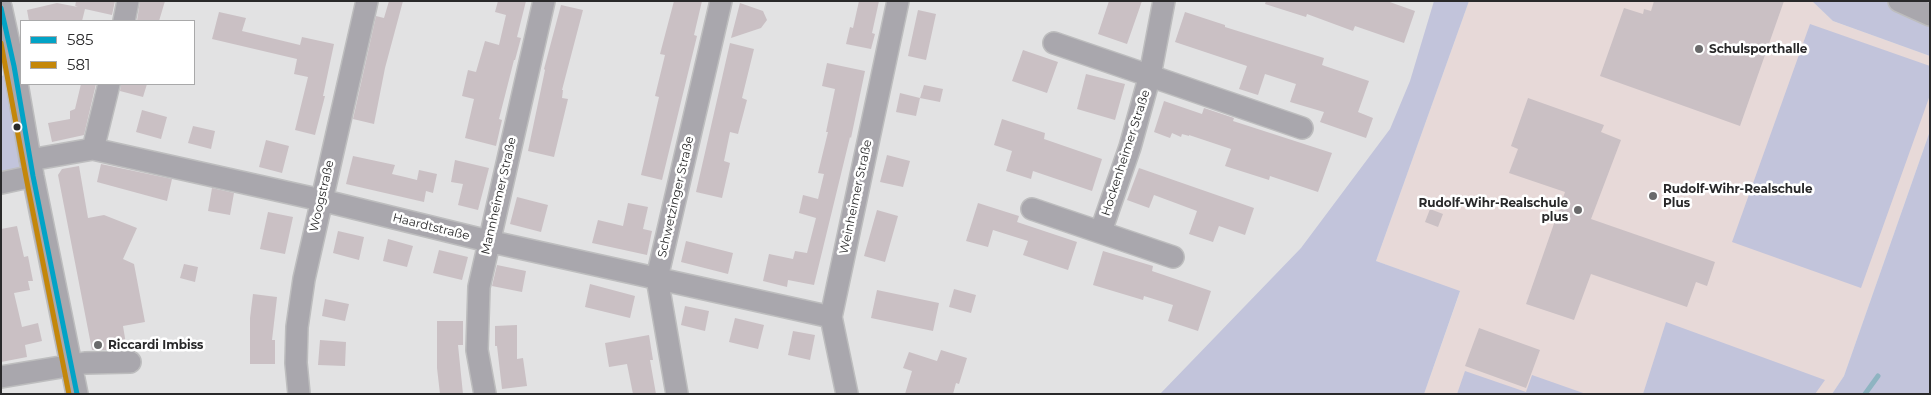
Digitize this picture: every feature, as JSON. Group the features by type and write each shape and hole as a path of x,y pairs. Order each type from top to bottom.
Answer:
{"street":[{"path":"124,20 128,1"},
{"name":"Woogstraße","path":"300,394 296,364 297,327 304,279 367,1"},
{"name":"Mannheimer Straße","path":"485,394 477,350 479,287 544,1"},
{"name":"Schwetzinger Straße","path":"678,394 657,278 721,1"},
{"name":"Weinheimer Straße","path":"846,394 831,317 898,1"},
{"name":"Hockenheimer Straße","path":"1101,231 1130,147 1150,75 1164,1"},
{"path":"1899,1 1930,15"},
{"path":"1,6 8,67 32,168 30,207 73,365 78,394"},
{"name":"Hockenheimer Straße","path":"1054,42 1302,128"},
{"path":"93,149 108,85"},
{"name":"Haardtstraße","path":"1,183 32,168 93,149 321,200 488,241 831,317"},
{"name":"Hockenheimer Straße","path":"1032,209 1173,257"},
{"path":"1,377 85,363 130,362"}],"shaded area":[{"path":"1434,1 1469,1 1376,261 1460,291 1424,394 1160,394 1301,248 1390,129 1410,81"},
{"name":"Rudolf-Wihr-Realschule Plus","path":"1469,1 1812,1 1833,21 1930,56 1930,131 1844,376 1832,394 1424,394 1460,292 1376,261"},
{"path":"1812,1 1930,1 1930,56 1833,21"},
{"path":"1810,24 1930,66 1930,95 1861,288 1732,242"},
{"path":"5,75 21,169 1,173 1,76"},
{"path":"1930,131 1930,394 1832,394 1844,376"},
{"path":"1666,322 1825,380 1815,394 1643,394"},
{"path":"1465,371 1526,392 1532,375 1586,394 1457,394"}],"building":[{"path":"76,1 115,1 112,15 85,9 82,20 29,20 27,10 57,3 75,6"},
{"path":"140,1 165,1 159,20 137,20"},
{"path":"389,1 403,1 385,68 374,124 353,119 376,16 384,18"},
{"path":"498,1 526,1 517,37 521,38 499,119 502,120 496,146 465,138 474,99 462,96 468,70 476,72 485,41 499,45 506,15 495,12"},
{"path":"674,1 702,1 694,35 697,36 662,180 641,175 659,97 655,96 665,55 660,54"},
{"path":"859,1 879,1 872,33 875,34 871,49 846,44 850,27 853,28"},
{"path":"1109,1 1142,1 1127,44 1098,34"},
{"path":"1266,1 1387,1 1415,11 1404,43 1355,26 1353,31 1307,14 1306,17 1265,4"},
{"name":"Schulsporthalle","path":"1654,1 1784,1 1740,126 1600,76 1624,8 1643,14 1644,9 1651,11"},
{"path":"740,3 763,11 767,20 761,28 731,38"},
{"path":"561,5 583,10 562,90 562,98 568,99 554,157 528,151 544,69"},
{"path":"918,10 936,14 926,60 908,56"},
{"path":"219,12 246,18 242,31 300,45 302,37 334,44 323,96 325,96 315,135 295,130 308,77 294,74 297,59 212,39"},
{"path":"1185,12 1225,25 1225,27 1324,58 1322,65 1369,81 1358,112 1373,118 1366,138 1320,122 1324,112 1290,102 1296,84 1265,74 1258,95 1239,89 1247,66 1175,42"},
{"path":"730,43 754,49 742,98 747,100 738,134 730,132 724,161 730,163 722,198 696,192"},
{"path":"1023,50 1058,62 1047,93 1012,81"},
{"path":"827,63 865,71 851,138 814,285 788,280 787,287 763,281 769,254 793,259 795,251 807,253 816,218 799,213 803,195 818,199 824,174 818,173 828,132 826,132 835,89 822,86"},
{"path":"1086,74 1125,84 1115,120 1077,109"},
{"path":"81,85 96,85 84,135 52,142 48,123 70,119 70,111 75,109"},
{"path":"121,85 147,85 143,97 120,91"},
{"path":"924,85 943,89 940,102 920,98"},
{"path":"900,93 920,98 916,116 896,112"},
{"name":"Rudolf-Wihr-Realschule plus","path":"1528,98 1604,125 1601,132 1621,140 1591,219 1715,262 1707,286 1696,282 1687,307 1591,274 1574,320 1526,304 1565,192 1509,173 1518,149 1511,146"},
{"path":"1164,101 1202,114 1204,108 1234,118 1233,121 1332,153 1318,192 1270,176 1269,180 1225,166 1231,149 1189,135 1182,134 1181,137 1172,133 1170,138 1154,132"},
{"path":"142,110 167,117 161,139 136,132"},
{"path":"1002,119 1045,133 1044,139 1102,159 1092,191 1033,171 1031,179 1006,171 1012,151 994,145"},
{"path":"193,126 215,131 211,149 188,143"},
{"path":"266,140 289,146 282,173 259,167"},
{"path":"887,155 910,161 903,187 880,182"},
{"path":"353,156 395,165 392,174 417,180 419,170 437,174 433,193 426,191 424,202 346,184"},
{"path":"455,160 489,168 478,210 458,205 463,184 451,182"},
{"path":"101,164 172,179 167,201 97,182"},
{"path":"79,166 88,218 104,215 137,228 123,259 134,264 145,322 123,326 127,350 92,350 58,175 62,169"},
{"path":"1139,168 1254,208 1245,235 1219,226 1213,242 1189,234 1197,211 1154,195 1149,208 1127,200"},
{"path":"212,188 234,193 230,215 208,211"},
{"path":"517,197 548,205 541,232 510,224"},
{"path":"628,203 648,207 643,229 652,231 647,255 592,243 598,220 623,226"},
{"path":"978,203 1019,216 1017,222 1077,242 1068,270 1023,255 1028,241 993,230 988,247 966,241"},
{"path":"1430,209 1443,214 1438,227 1425,222"},
{"path":"877,210 898,216 885,262 864,256"},
{"path":"268,212 293,217 285,254 260,249"},
{"path":"17,226 24,257 28,256 33,281 28,281 30,290 14,293 22,327 38,323 42,341 25,345 27,357 1,362 1,229"},
{"path":"338,231 364,237 359,260 333,253"},
{"path":"388,239 413,246 407,267 383,261"},
{"path":"686,241 733,253 728,274 681,262"},
{"path":"439,250 468,257 462,280 433,273"},
{"path":"1103,251 1153,266 1152,271 1211,291 1198,331 1168,321 1173,305 1144,296 1143,300 1093,285"},
{"path":"184,264 198,267 195,282 180,278"},
{"path":"497,265 526,271 522,292 492,286"},
{"path":"590,284 635,296 630,318 585,307"},
{"path":"954,289 976,295 971,313 949,307"},
{"path":"877,290 939,303 933,331 871,318"},
{"path":"253,294 277,297 272,340 275,340 275,364 250,364 250,318"},
{"path":"325,299 349,304 345,321 322,316"},
{"path":"685,306 709,311 705,331 681,325"},
{"path":"735,318 764,325 758,349 729,342"},
{"path":"437,321 463,321 463,345 458,345 463,394 440,394 437,368"},
{"path":"517,325 517,359 523,358 527,386 502,389 497,346 495,346 495,326"},
{"path":"1479,328 1540,350 1526,388 1465,366"},
{"path":"793,331 815,335 810,360 788,355"},
{"path":"649,335 653,360 650,360 656,394 633,394 627,364 609,367 605,343"},
{"path":"320,340 346,342 345,366 318,365"},
{"path":"941,350 967,358 959,384 956,383 953,394 905,394 912,371 903,368 909,352 937,361"}],"waterway":[{"path":"1865,394 1878,376"}],"transit line":[{"name":"585","path":"1,8 14,66 33,176 77,394"},
{"name":"581","path":"1,43 69,394"}],"place":[{"name":"Schulsporthalle","path":"1699,49"},
{"name":"Rudolf-Wihr-Realschule Plus","path":"1653,196"},
{"name":"Rudolf-Wihr-Realschule plus","path":"1578,210"},
{"name":"Riccardi Imbiss","path":"98,345"}]}
